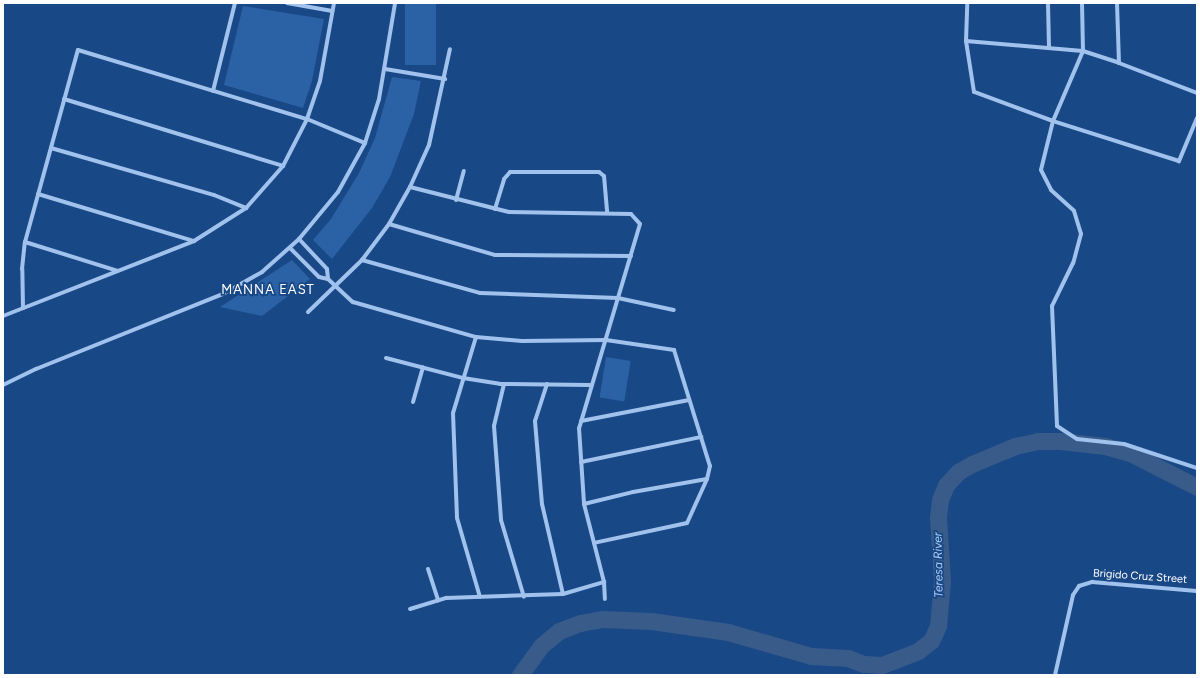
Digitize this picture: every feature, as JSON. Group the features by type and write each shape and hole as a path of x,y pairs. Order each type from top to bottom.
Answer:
{"street":[{"path":"213,91 235,3"},
{"path":"287,3 332,11"},
{"path":"3,316 194,241 246,208 283,166 307,119 320,81 334,3"},
{"path":"3,385 36,369 223,294 262,272 290,248 338,192 365,143 378,105 395,3"},
{"path":"967,3 966,41 974,92 1054,121 1179,161 1197,118"},
{"path":"1048,3 1049,48"},
{"path":"1082,3 1083,51 1054,121 1041,170 1051,190 1074,211 1081,234 1073,263 1052,306 1057,426 1077,439 1124,444 1197,468"},
{"path":"1117,3 1119,64"},
{"path":"966,41 1083,51 1197,93"},
{"path":"308,312 336,288 362,260 389,224 410,187 429,145 445,79 450,49"},
{"path":"24,308 22,269 25,242 78,50 307,119 365,143"},
{"path":"385,69 445,79"},
{"path":"64,99 283,166"},
{"path":"51,148 214,195 246,208"},
{"path":"456,200 464,171"},
{"path":"496,210 504,179 510,172 598,172 604,176 607,213"},
{"path":"410,187 496,210 509,212 632,214 640,224 606,340 590,385 581,421 581,462 584,504 604,582 605,599"},
{"path":"38,194 194,241"},
{"path":"389,224 495,255 631,256"},
{"path":"299,239 327,269 328,279 336,288 353,302 476,337 522,341 606,340 674,350 710,466 707,479 687,523 594,543"},
{"path":"25,242 118,271"},
{"path":"290,248 318,277 328,279"},
{"path":"362,260 480,293 618,298 674,310"},
{"path":"476,337 453,413 456,518 480,597"},
{"path":"386,358 463,378 504,384 590,385"},
{"path":"413,402 423,367"},
{"path":"504,384 494,426 501,520 524,597"},
{"path":"547,384 536,421 536,429 542,504 563,594"},
{"path":"581,421 690,400"},
{"path":"581,462 701,437"},
{"path":"584,504 633,492 707,479"},
{"path":"428,569 438,600"},
{"path":"410,609 438,600 563,594 604,582"},
{"name":"Brigido Cruz Street","path":"1055,675 1073,595 1079,586 1092,582 1197,590"}],"shaded area":[{"path":"405,3 436,3 436,65 405,65"},
{"path":"243,6 324,19 312,81 303,108 224,85"},
{"path":"392,77 421,81 414,114 390,177 372,208 332,259 313,240 331,219 359,173 375,138"},
{"path":"292,260 310,279 262,316 220,307"},
{"path":"606,357 631,361 624,401 600,397"}],"waterway":[{"name":"Teresa River","path":"520,675 541,646 559,631 580,623 602,619 651,621 728,632 811,656 848,658 864,664 882,665 918,651 931,641 938,626 942,581 938,517 940,500 946,485 958,472 972,464 1015,446 1038,441 1060,441 1105,446 1130,453 1197,487"}],"district":[{"name":"MANNA EAST","path":"268,290"}]}
